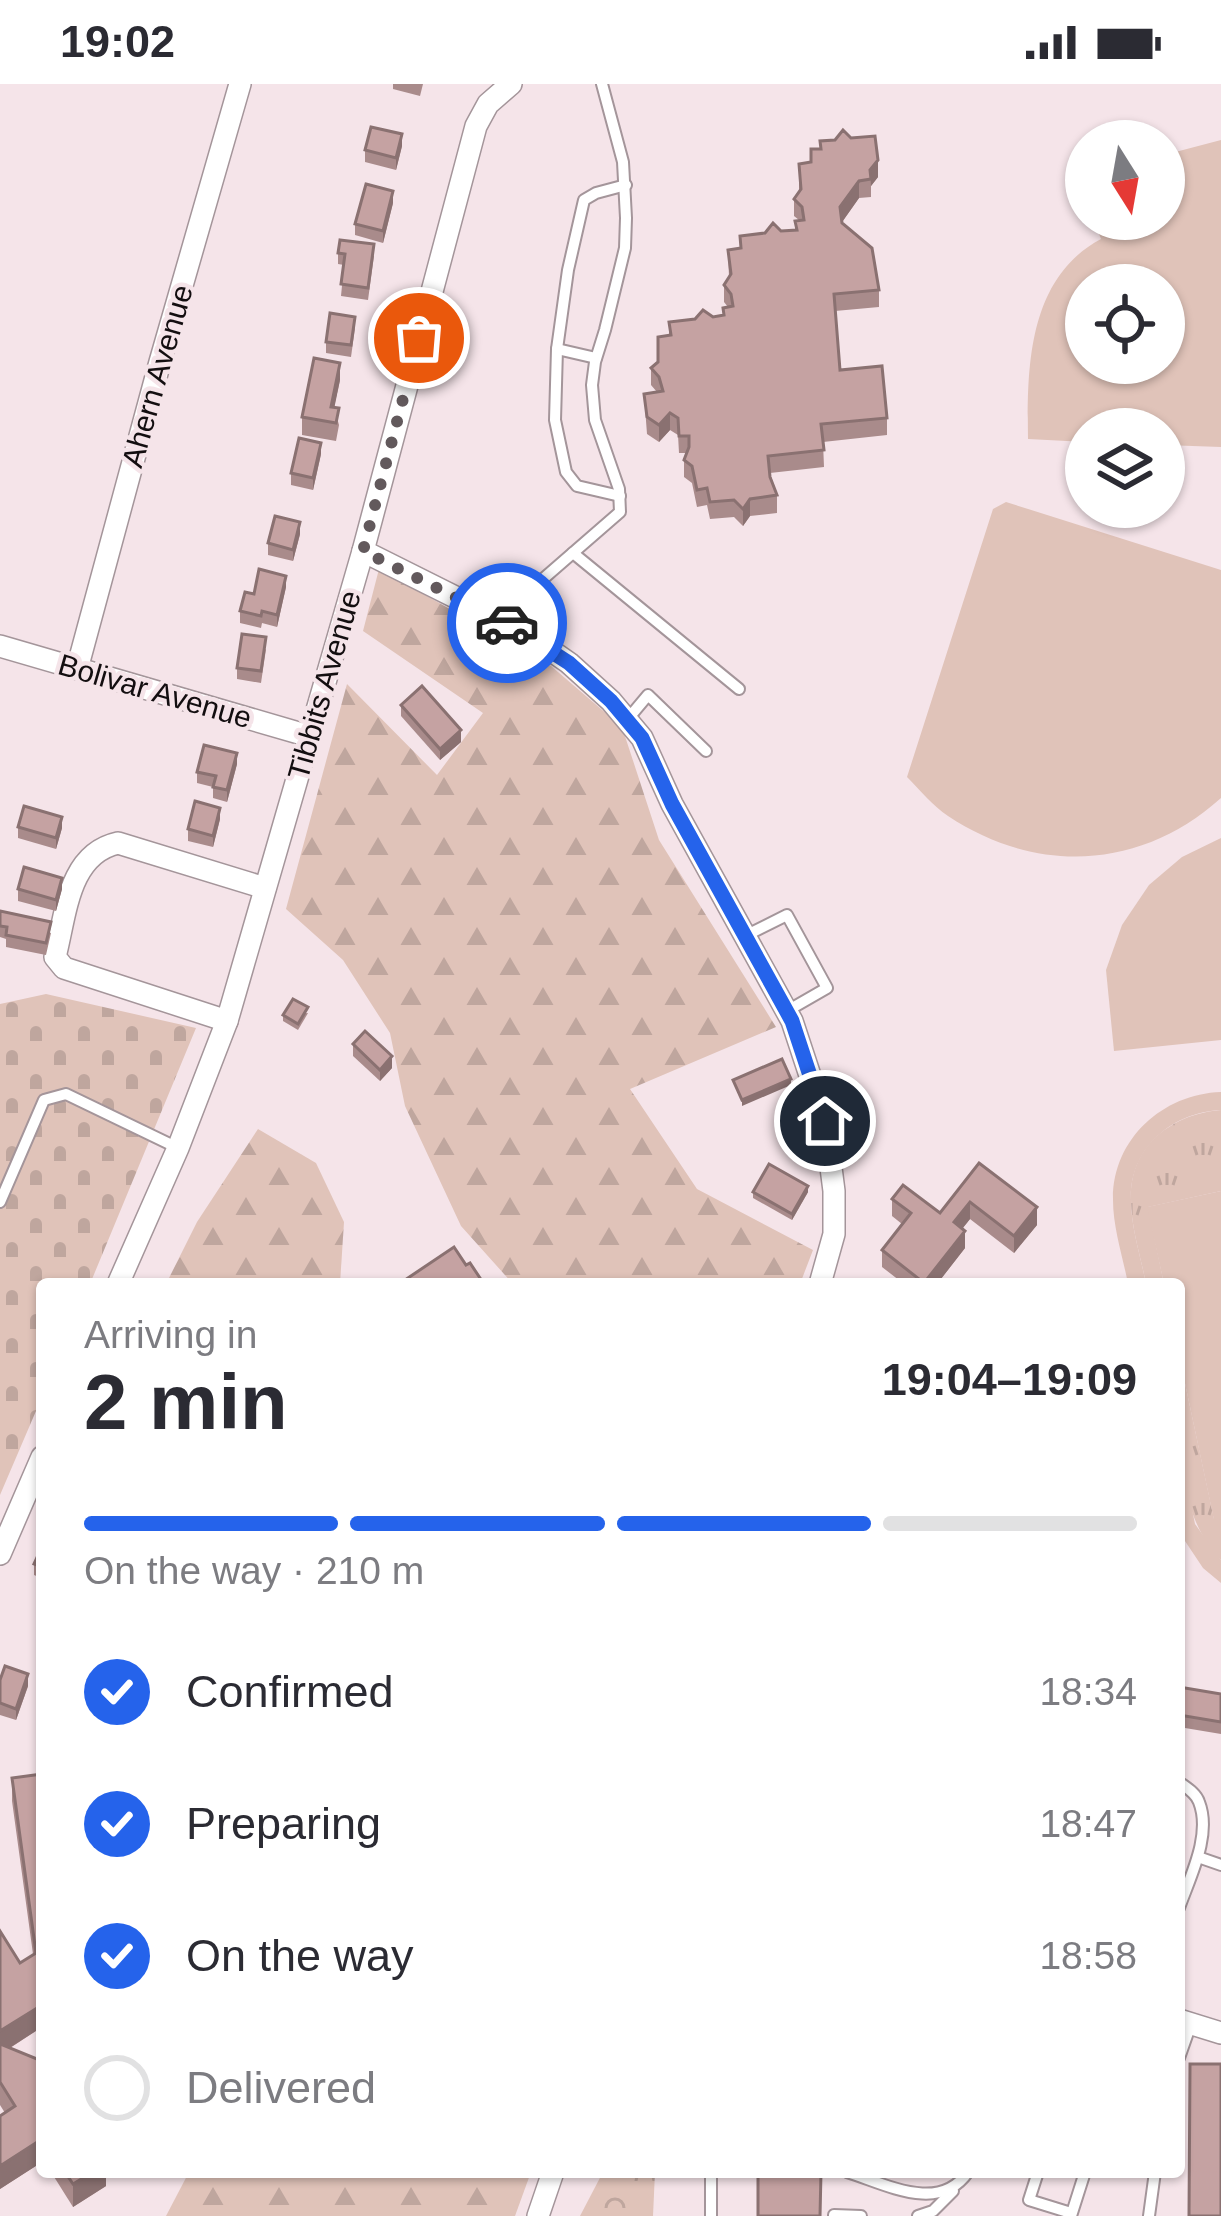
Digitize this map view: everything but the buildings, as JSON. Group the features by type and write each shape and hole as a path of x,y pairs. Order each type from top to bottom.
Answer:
{"street":[{"name":"Ahern Avenue","path":"77,669 240,84"},
{"name":"Tibbits Avenue","path":"121,1278 227,1021 363,551 476,126 488,104 511,84"},
{"path":"363,551 523,632 569,663 642,738 672,804 787,1011 825,1121 834,1234 822,1278"},
{"name":"Bolivar Avenue","path":"0,646 310,736"},
{"path":"227,1021 64,968 55,957 77,872 88,856 118,843 265,888"},
{"path":"0,1554 36,1471"},
{"path":"1185,2022 1221,2033"},
{"path":"538,2216 551,2178"}],"lane":[{"path":"489,614 512,605 620,512 620,496 596,420 592,385 625,248 626,185 602,84"},
{"path":"620,496 578,486 566,472 555,420 556,349 584,200 626,185"},
{"path":"556,349 596,358"},
{"path":"573,553 739,689"},
{"path":"627,720 648,695 706,752"},
{"path":"744,937 787,915 827,988 787,1011"},
{"path":"0,1202 44,1100 66,1094 178,1148"},
{"path":"1185,1787 1201,1805 1202,1826 1198,1857 1185,1891"},
{"path":"1198,1857 1221,1864"},
{"path":"711,2178 711,2216"},
{"path":"868,2178 923,2194 955,2188"},
{"path":"918,2216 939,2206 963,2178"},
{"path":"1036,2178 1029,2200 1071,2215 1083,2178"},
{"path":"1149,2216 1154,2178"},
{"path":"834,2216 861,2216"}],"green space":[{"path":"1221,140 1221,447 1185,446 1185,408 1065,408 1065,441 1028,439 1031,354 1046,300 1065,270 1065,384 1185,384 1185,264 1070,264 1100,240 1185,240 1185,149"},
{"path":"1006,502 1065,521 1065,528 1088,528 1221,570 1221,798 1190,822 1123,851 1052,855 982,835 948,816 907,777 993,509"},
{"path":"379,569 551,666 622,727 659,840 776,1027 630,1089 697,1189 813,1250 802,1278 508,1278 461,1226 405,1106 390,1033 343,960 286,909 347,684 437,775 483,713 363,631"},
{"path":"1221,838 1221,1040 1114,1051 1106,970 1122,925 1149,885 1182,857"},
{"path":"46,994 196,1028 92,1278 36,1278 36,1411 0,1495 0,1004"},
{"path":"1221,1092 1221,1110 1171,1126 1157,1136 1137,1164 1131,1211 1145,1278 1127,1278 1113,1211 1121,1158 1144,1124 1179,1101"},
{"path":"1221,1110 1221,1191 1148,1207 1163,1278 1145,1278 1131,1211 1137,1164 1157,1136 1203,1113"},
{"path":"258,1129 316,1163 344,1222 340,1278 169,1278 197,1222"},
{"path":"1221,1191 1221,1519 1214,1520 1185,1383 1185,1278 1163,1278 1147,1207"},
{"path":"1185,1383 1214,1519 1221,1519 1221,1560 1205,1540 1186,1491"},
{"path":"1185,1475 1195,1524 1221,1560 1221,1583 1203,1568 1185,1541"},
{"path":"186,2178 529,2178 515,2216 166,2216"},
{"path":"600,2178 655,2178 653,2216 580,2216"}],"way so far":[{"path":"419,338 363,551 507,623"}],"route":[{"path":"507,623 569,663 642,738 672,804 792,1021 825,1121"}]}
